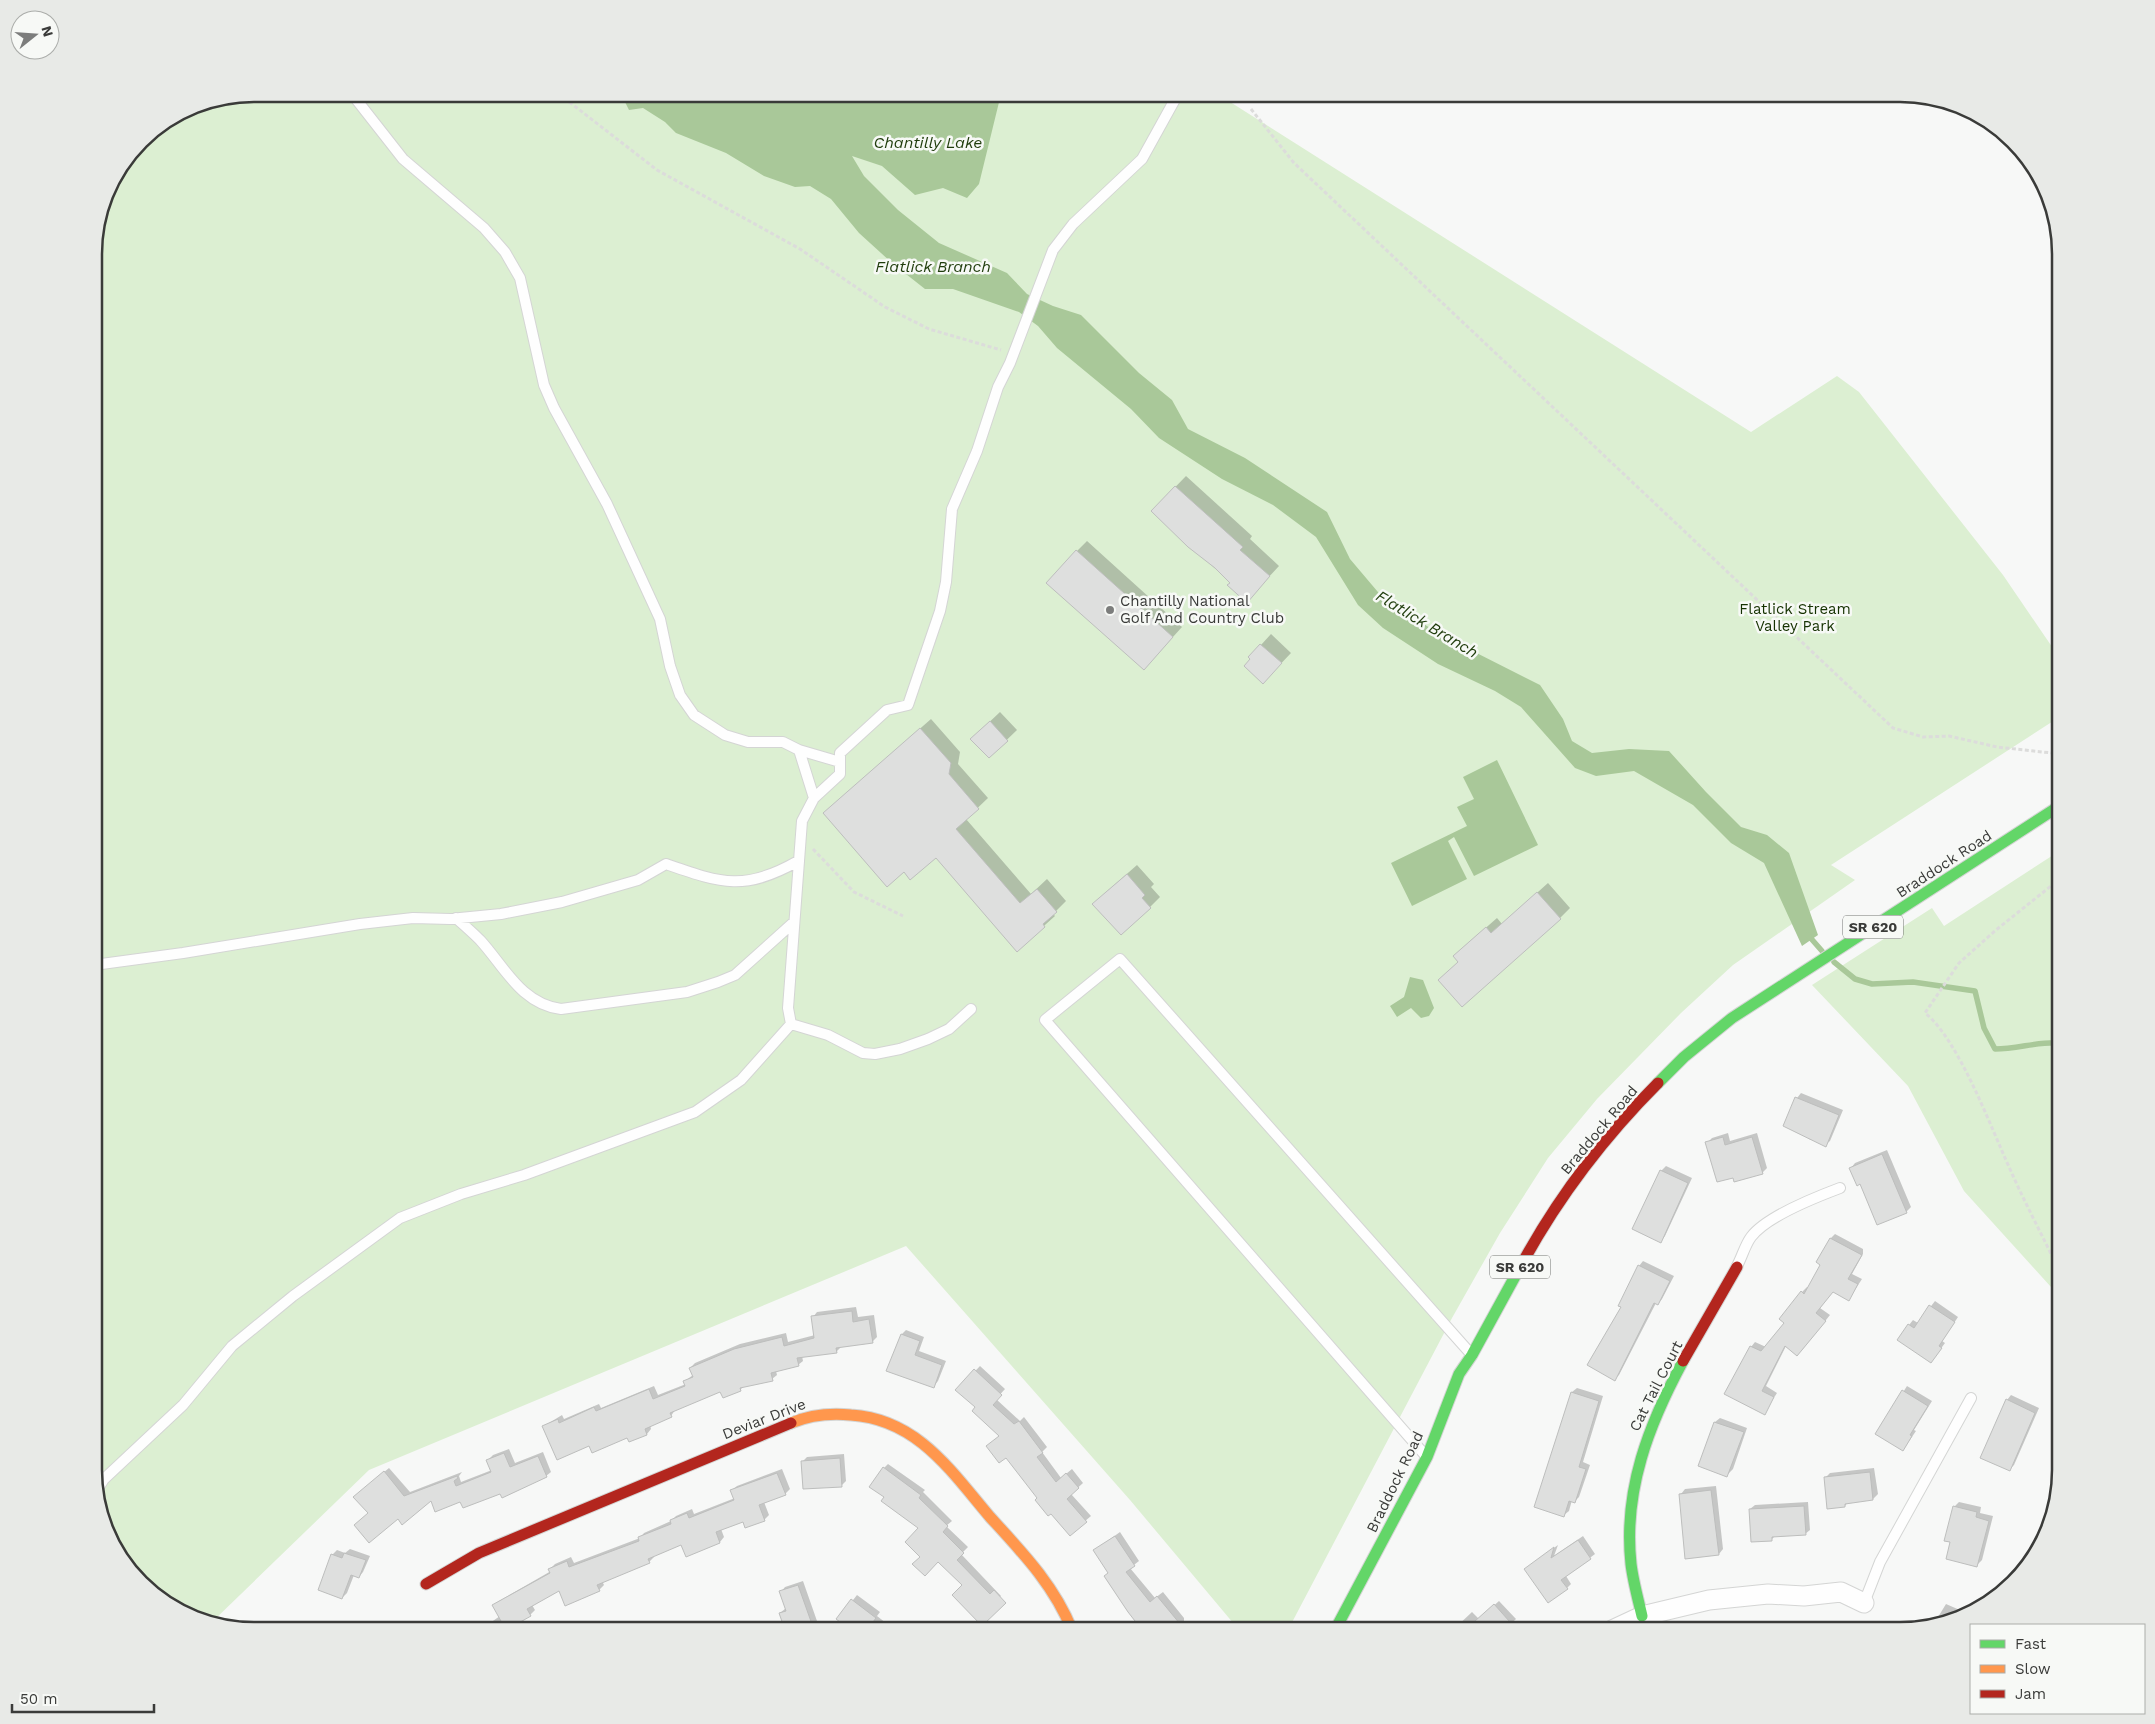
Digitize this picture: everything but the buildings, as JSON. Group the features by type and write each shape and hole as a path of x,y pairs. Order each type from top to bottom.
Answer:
{"street":[{"name":"Braddock Road","path":"1339,1622 1427,1457 1459,1374 1472,1355 1531,1248 1582,1170 1628,1113 1684,1057 1732,1018 2052,811"},
{"name":"Cat Tail Court","path":"1642,1616 1636,1593 1628,1537 1630,1497 1638,1460 1657,1410 1737,1267"},
{"name":"Deviar Drive","path":"426,1584 496,1545 801,1419 818,1415 848,1414 862,1415 891,1424 931,1450 1040,1573 1060,1600 1069,1622"},
{"path":"1629,1622 1642,1616 1708,1600 1768,1594 1804,1596 1841,1592 1864,1602"}],"lane":[{"path":"791,1024 788,1008 802,822 814,798 840,774 840,753 887,710 908,705 940,610 946,582 952,509 977,451 998,387 1013,354 1053,250 1073,224 1142,159 1173,102"},
{"path":"359,103 402,159 484,228 505,252 520,278 544,385 554,408 607,504 656,610 663,628 670,666 680,695 694,715 725,734 748,742 783,742 799,750 840,762"},
{"path":"799,750 814,798"},
{"path":"103,964 183,953 360,924 413,918 456,918 501,914 562,902 638,880 666,864 719,880 737,883 762,878 798,861"},
{"path":"456,918 480,940 522,991 548,1007 561,1008 687,992 718,982 735,975 794,922"},
{"path":"1427,1457 1045,1020 1120,958 1472,1355"},
{"path":"791,1024 828,1035 863,1053 875,1054 900,1049 928,1039 949,1029 971,1009"},
{"path":"103,1480 183,1405 232,1346 293,1296 400,1218 461,1194 524,1175 695,1112 741,1080 791,1024"},
{"path":"1737,1267 1751,1237 1762,1227 1805,1202 1840,1188"},
{"path":"1864,1602 1880,1562 1971,1398"}],"path":[{"path":"570,103 657,170 800,249 885,307 929,329 1013,354"},
{"path":"1251,109 1294,163 1893,728 1924,737 1949,736 1997,747 2052,753"},
{"path":"800,834 854,892 903,916"},
{"path":"2052,886 1996,930 1959,963 1925,1013 1937,1022 1972,1084 2014,1178 2052,1256"}],"green space":[{"name":"Chantilly National Golf And Country Club","path":"1231,102 1751,432 1837,376 1859,392 2003,575 2052,647 2052,722 1831,865 1855,880 1733,965 1681,1013 1597,1099 1548,1158 1500,1233 1452,1318 1292,1622 1232,1622 1130,1500 906,1246 369,1470 218,1617 178,1601 147,1577 134,1562 118,1537 105,1499 103,1480 103,244 111,206 118,187 128,170 154,140 178,123 196,114 225,105 244,103"},
{"path":"2052,856 2052,1288 1964,1191 1908,1086 1812,985 1932,908 1944,926"}],"water":[{"name":"Flatlick Branch","path":"625,103 999,103 979,184 967,198 943,188 915,195 882,166 852,156 864,176 898,210 939,243 1007,273 1027,294 1053,306 1081,315 1139,373 1172,400 1188,429 1245,458 1327,512 1350,559 1383,598 1441,635 1540,685 1563,719 1572,741 1592,753 1629,749 1669,751 1741,827 1767,835 1789,853 1818,935 1802,946 1764,863 1731,843 1693,805 1634,771 1596,776 1575,768 1521,707 1495,691 1438,664 1383,628 1358,605 1316,537 1273,505 1222,479 1159,438 1131,409 1057,348 1038,326 1019,312 953,289 925,289 892,263 859,233 831,199 810,186 795,187 764,176 726,153 676,133 665,122 643,108 629,110"},
{"path":"1497,760 1538,845 1474,876 1454,837 1448,841 1467,879 1412,906 1391,863 1467,826 1457,807 1474,799 1463,777"},
{"path":"1410,977 1423,980 1434,1008 1429,1016 1421,1018 1411,1008 1397,1017 1390,1006 1404,997"}],"waterway":[{"name":"Flatlick Branch","path":"1808,935 1822,951"},
{"name":"Flatlick Branch","path":"1834,962 1855,979 1872,984 1913,982 1975,991 1984,1028 1995,1049 2052,1043"}],"traffic: fast":[{"path":"1658,1083 1684,1057 1732,1018 2052,811"},
{"path":"1339,1622 1427,1457 1459,1374 1472,1355 1524,1260"},
{"path":"1642,1616 1631,1564 1631,1510 1635,1484 1649,1433 1683,1361"}],"traffic: slow":[{"path":"791,1423 821,1415 851,1415 874,1419 895,1426 914,1437 931,1450 961,1482 1025,1556 1047,1584 1068,1622"}],"traffic: jam":[{"path":"1524,1260 1568,1189 1602,1145 1658,1083"},
{"path":"1683,1361 1737,1267"},
{"path":"426,1584 479,1553 791,1423"}],"place":[{"name":"Chantilly National Golf And Country Club","path":"1110,610"}],"water label":[{"name":"Chantilly Lake","path":"928,142"}],"park label":[{"name":"Flatlick Stream Valley Park","path":"1795,618"}]}
